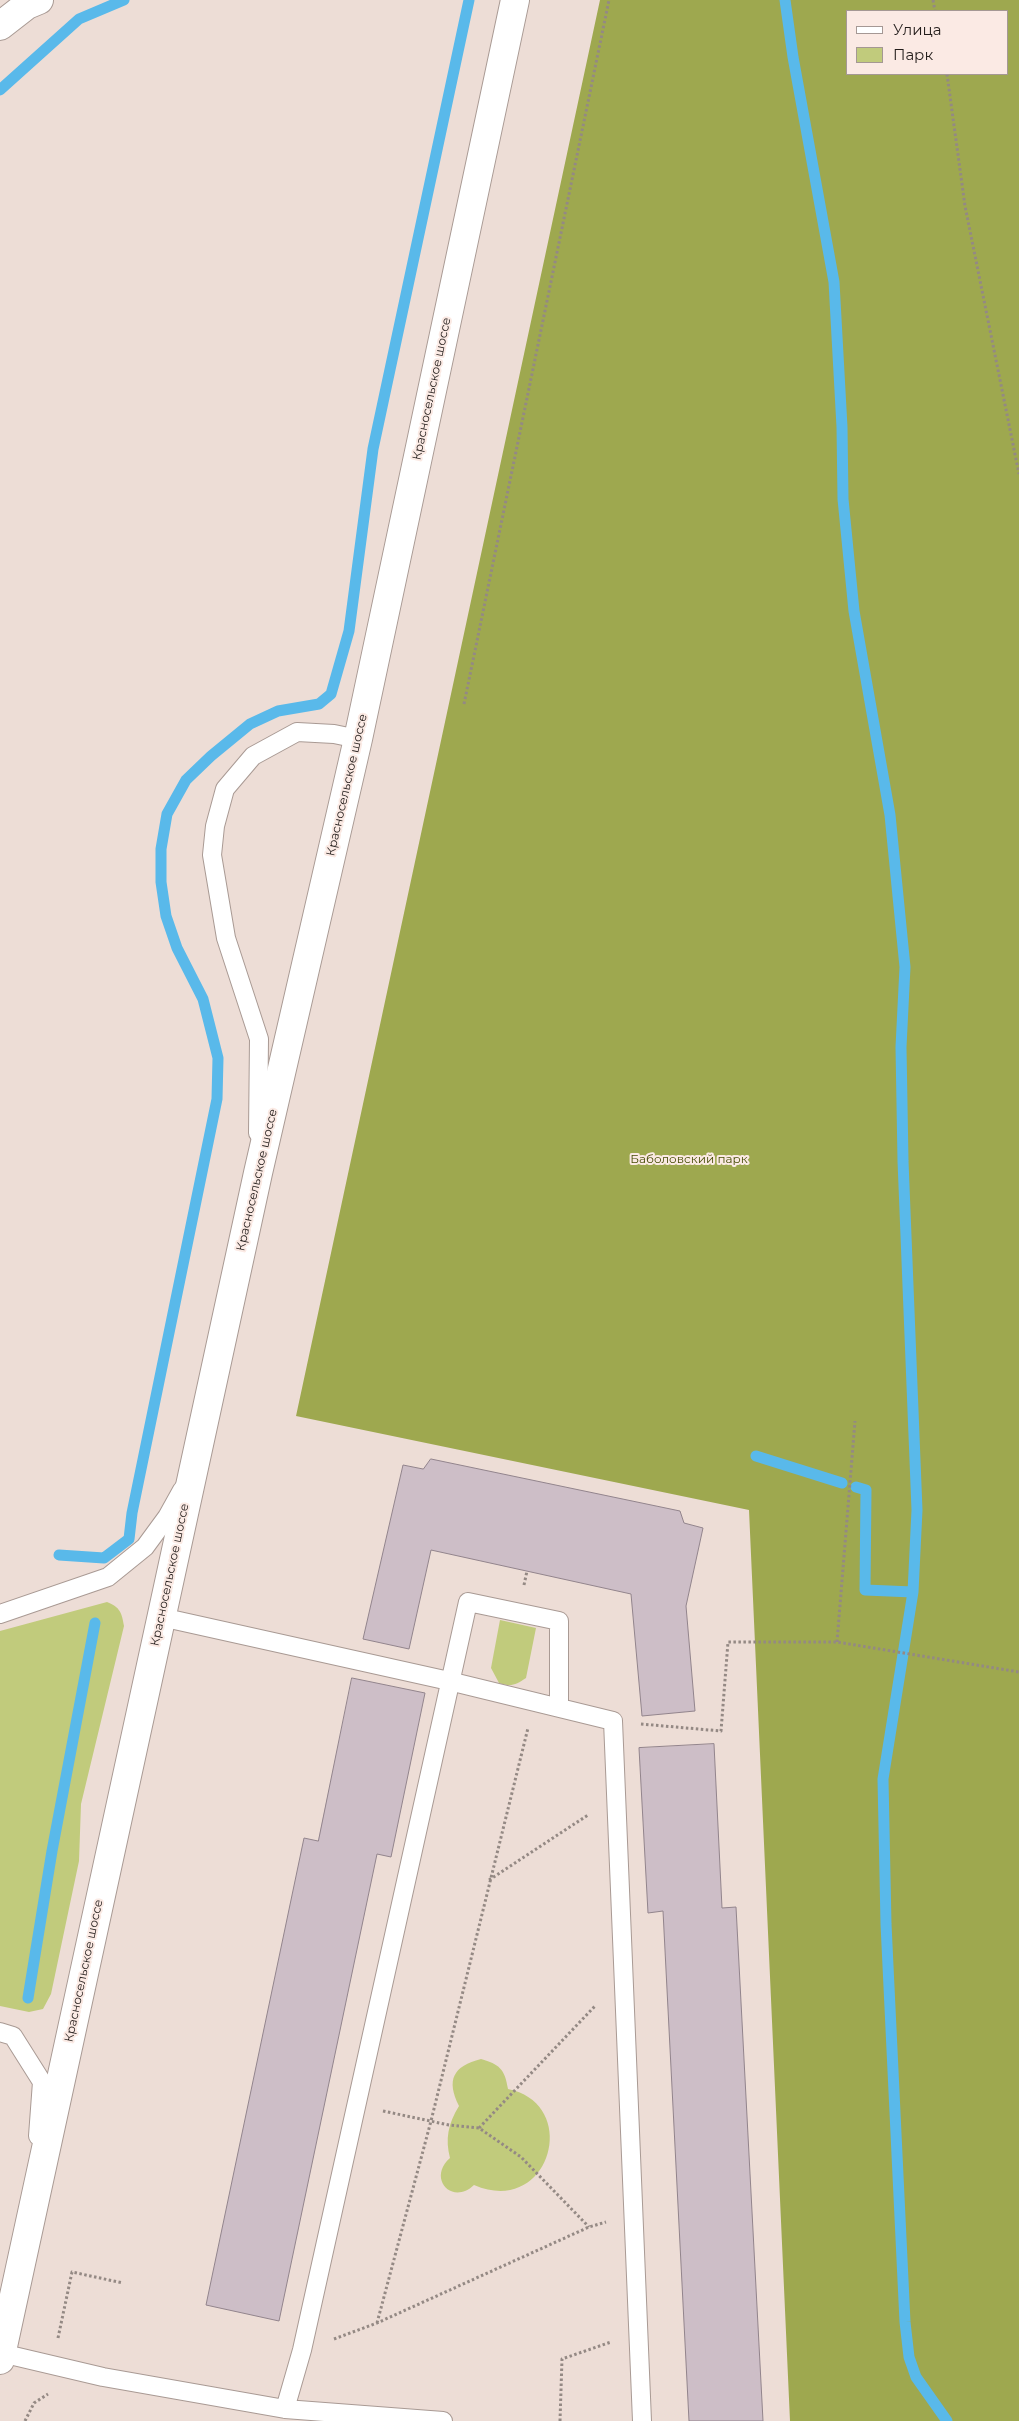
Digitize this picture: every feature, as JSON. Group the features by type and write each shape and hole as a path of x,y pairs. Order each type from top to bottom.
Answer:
{"main road":[{"path":"0,26 28,5 39,0"},
{"name":"Красносельское шоссе","path":"1,2357 258,1173 358,739 515,0"}],"lane":[{"path":"258,1173 259,1039 226,938 212,855 215,826 225,789 253,756 297,732 334,734 358,739"},
{"path":"0,1614 108,1577 145,1548 167,1517 194,1468"},
{"path":"285,2409 302,2350 468,1602 559,1621 559,1708"},
{"path":"161,1618 449,1681 613,1721 642,2421"},
{"path":"0,2032 13,2036 42,2082 36,2196"},
{"path":"1,2357 339,2418 443,2421"}],"path":[{"path":"464,704 609,0"},
{"path":"947,75 965,206 1019,474"},
{"path":"837,1642 855,1421"},
{"path":"613,1721 721,1731 728,1642 837,1642 886,1652 1019,1672"},
{"path":"377,2323 431,2121 534,1702"},
{"path":"489,1881 617,1796"},
{"path":"479,2128 624,1976"},
{"path":"356,2104 431,2121 479,2128 520,2157 589,2227"},
{"path":"302,2350 377,2323 589,2227 633,2213"},
{"path":"57,2340 72,2272 123,2283"},
{"path":"560,2421 562,2359 638,2333"},
{"path":"25,2421 34,2402 46,2394 55,2394"}],"green space":[{"name":"Баболовский парк","path":"600,0 1019,0 1019,2421 790,2421 749,1510 296,1416"},
{"path":"107,1602 120,1611 124,1626 81,1804 79,1861 51,1994 43,2009 29,2012 0,2006 0,1631"},
{"path":"500,1620 536,1628 526,1678 513,1685 499,1683 491,1668"},
{"path":"481,2059 497,2065 503,2072 508,2089 531,2099 545,2115 550,2135 547,2155 538,2173 522,2186 500,2191 474,2185 466,2191 451,2191 445,2187 441,2174 450,2158 448,2132 459,2106 453,2089 453,2082 458,2070 471,2062"}],"building":[{"path":"431,1459 680,1511 684,1523 703,1528 686,1606 695,1711 642,1716 631,1594 431,1550 409,1649 363,1639 403,1465 423,1469"},
{"path":"352,1678 425,1693 391,1857 377,1854 279,2321 206,2305 304,1838 318,1841"},
{"path":"714,1744 722,1908 736,1907 763,2421 689,2421 663,1911 648,1913 639,1748"}],"waterway":[{"path":"0,90 79,19 124,0"},
{"path":"59,1555 104,1558 129,1539 132,1513 217,1099 218,1058 203,999 177,948 166,916 161,882 161,849 167,814 186,780 211,756 250,724 278,711 319,704 331,694 349,631 373,449 469,0"},
{"path":"785,0 793,57 834,282 842,427 843,499 854,611 890,815 905,967 901,1047 903,1161 917,1510 913,1592 883,1779 886,1924 905,2322 909,2357 916,2377 947,2421"},
{"path":"756,1456 842,1483"},
{"path":"856,1487 866,1490 865,1590 913,1592"},
{"path":"28,1998 52,1851 95,1623"}]}
